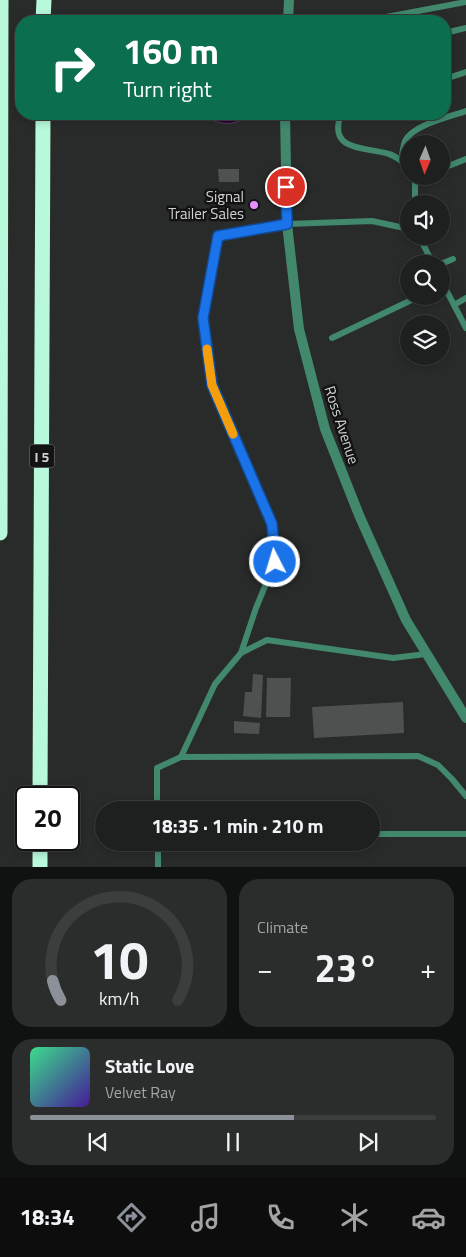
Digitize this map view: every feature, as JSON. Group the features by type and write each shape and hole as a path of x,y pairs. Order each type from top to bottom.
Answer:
{"highway":[{"path":"0,533 1,0"},
{"path":"44,0 44,15"},
{"name":"I 5","path":"40,786 43,120"},
{"path":"40,851 40,867"}],"street":[{"path":"288,15 289,0"},
{"name":"Ross Avenue","path":"284,120 287,224 299,329 325,429 359,515 406,620 466,718"}],"lane":[{"path":"397,15 466,2"},
{"path":"451,32 466,28"},
{"path":"451,77 466,72"},
{"path":"451,116 466,111"},
{"path":"339,120 337,127 340,138 346,144 358,149 392,155 400,160"},
{"path":"410,135 414,131 440,120"},
{"path":"450,165 466,159"},
{"path":"180,757 216,684 241,653 256,608 275,562 272,524 212,385 203,318 218,236 287,224 372,220 400,227"},
{"path":"450,298 466,328"},
{"path":"454,305 466,298"},
{"path":"332,338 401,305"},
{"path":"241,653 267,640 393,658 426,654"},
{"path":"157,801 157,768 180,757 418,756 438,765 466,796"},
{"path":"380,834 466,834"},
{"path":"158,851 158,867"}],"shaded area":[{"path":"211,120 240,120 232,123"}],"building":[{"path":"218,169 239,169 239,182 219,182"},
{"path":"253,674 263,675 261,718 243,716 245,692 252,692"},
{"path":"267,678 291,678 290,717 266,717"},
{"path":"403,702 404,733 314,738 312,707"},
{"path":"234,721 260,723 259,734 234,733"}],"slow traffic":[{"path":"207,349 212,385 233,434"}],"place":[{"name":"Signal Trailer Sales","path":"254,205"}],"route":[{"path":"275,562 272,524 212,385 203,318 218,236 287,224 286,187"}]}
